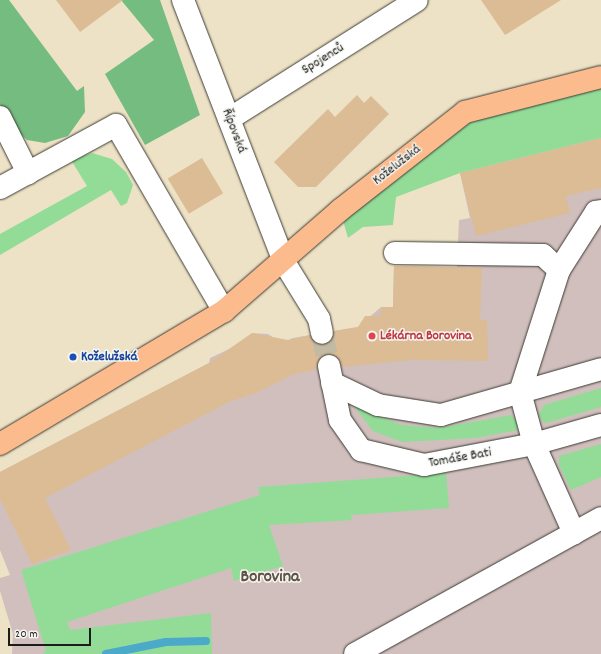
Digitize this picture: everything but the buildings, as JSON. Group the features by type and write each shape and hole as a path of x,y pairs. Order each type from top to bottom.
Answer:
{"main road":[{"name":"Koželužská","path":"1,441 224,311 284,262 340,210 465,112 601,77"}],"street":[{"name":"Řípovská","path":"184,0 284,262"},
{"name":"Spojenců","path":"229,119 417,0"},
{"path":"0,117 28,173"},
{"path":"0,188 116,125 224,311"},
{"path":"574,533 534,444 520,392 559,270 596,212 601,211"},
{"path":"395,253 543,255 559,270"},
{"path":"284,262 319,319 322,333"},
{"path":"520,392 601,369"},
{"name":"Tomáše Bati","path":"520,392 442,415 378,404 330,375 340,420 361,450 424,465 534,444 601,425"},
{"path":"355,654 601,518"}],"shaded area":[{"path":"601,138 601,654 12,654 13,634 0,591 0,578 10,575 0,550 0,472 209,363 210,358 242,343 252,333 268,334 282,343 293,338 358,327 381,307 393,307 394,266 457,267 459,220 470,218 460,173"}],"green space":[{"path":"0,0 9,0 77,91 84,86 85,112 68,136 45,143 27,140 9,123 0,104"},
{"path":"121,0 160,0 200,115 145,145 105,74 154,40"},
{"path":"601,77 601,138 460,173 396,197 393,225 363,227 348,238 340,210 465,113"},
{"path":"92,153 112,159 126,172 133,185 127,203 121,206 111,190 0,255 0,234 87,186 71,160"},
{"path":"601,388 601,407 546,423 541,420 539,414 544,405"},
{"path":"349,400 362,410 402,425 438,428 511,415 521,426 518,430 476,438 402,442 373,431"},
{"path":"601,444 601,477 571,490 559,465 559,456"},
{"path":"446,473 449,508 351,515 352,520 269,525 283,566 234,581 231,568 67,622 70,630 211,613 212,654 43,654 46,651 21,570 260,495 258,487"}],"waterway":[{"path":"106,654 166,642 206,641"}],"tunnel":[{"path":"322,333 329,366"}],"place":[{"name":"Lékárna Borovina","path":"372,336"},
{"name":"Koželužská","path":"73,357"}],"district":[{"name":"Borovina","path":"270,578"}]}
